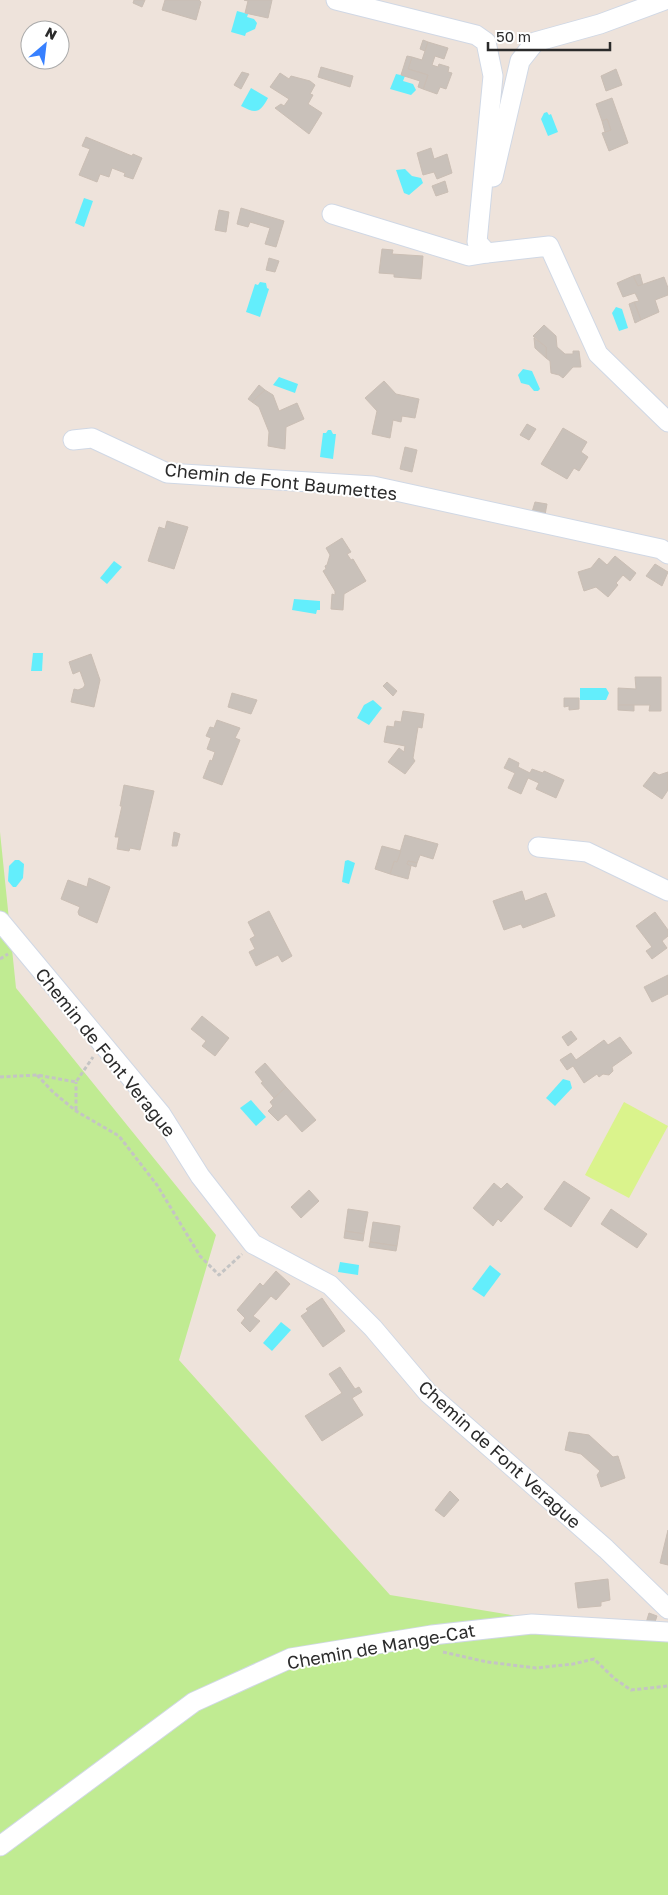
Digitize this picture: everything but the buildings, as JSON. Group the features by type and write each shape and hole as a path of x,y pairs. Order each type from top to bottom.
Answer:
{"street":[{"path":"336,0 476,35 486,42 493,76 482,247"},
{"path":"482,247 520,61 535,42 600,24 665,0"},
{"path":"332,214 469,256 482,247 549,246 598,354 668,422"},
{"name":"Chemin de Font Baumettes","path":"72,440 92,438 167,473 373,486 661,549 668,554"},
{"path":"538,847 587,852 668,891"},
{"name":"Chemin de Font Verague","path":"0,921 161,1114 200,1176 253,1244 330,1286 373,1328 428,1393 606,1549 668,1609"},
{"name":"Chemin de Mange-Cat","path":"0,1846 194,1702 291,1658 422,1637 532,1624 668,1632"}],"path":[{"path":"76,1110 76,1082 94,1055 100,1042"},
{"path":"0,1077 37,1075 76,1082"},
{"path":"37,1075 53,1092 76,1110 119,1136 156,1185 200,1256 219,1275 253,1244"},
{"path":"422,1637 431,1646 446,1653 487,1662 536,1668 574,1664 594,1659 630,1690 668,1686"}],"green space":[{"path":"0,832 16,988 216,1235 179,1360 390,1595 668,1641 668,1895 0,1895"},
{"path":"624,1102 668,1126 629,1198 585,1175"}],"water":[{"path":"237,11 248,14 247,17 254,19 257,23 255,29 246,33 245,36 231,32"},
{"path":"396,74 405,76 403,81 413,84 416,90 411,95 390,89"},
{"path":"251,88 268,98 263,107 257,111 241,106"},
{"path":"547,112 549,115 551,114 558,132 548,136 541,119 544,113"},
{"path":"405,169 412,176 421,178 423,183 409,195 404,193 396,170"},
{"path":"84,198 93,201 84,227 75,223"},
{"path":"260,282 266,283 269,289 260,317 246,312 255,284 258,285"},
{"path":"616,307 622,309 628,328 619,331 612,313"},
{"path":"523,369 532,371 540,389 538,391 534,391 529,385 521,383 518,375"},
{"path":"279,377 298,384 295,393 273,385"},
{"path":"328,430 336,434 333,459 320,457 323,433 326,433"},
{"path":"114,561 122,567 107,584 100,578"},
{"path":"294,599 320,601 320,610 317,610 316,614 292,610"},
{"path":"33,653 43,653 42,671 31,671"},
{"path":"580,688 606,688 609,693 606,700 580,700"},
{"path":"373,700 382,708 369,725 357,718 364,705"},
{"path":"15,860 19,860 24,864 23,878 16,887 13,887 8,881 9,866"},
{"path":"348,860 355,863 349,884 342,882 345,861"},
{"path":"563,1079 570,1081 572,1088 555,1106 546,1098"},
{"path":"251,1100 266,1117 256,1126 240,1108"},
{"path":"340,1262 359,1265 358,1275 338,1272"},
{"path":"490,1265 501,1274 484,1297 472,1289"},
{"path":"281,1322 291,1330 272,1351 263,1343"}]}
